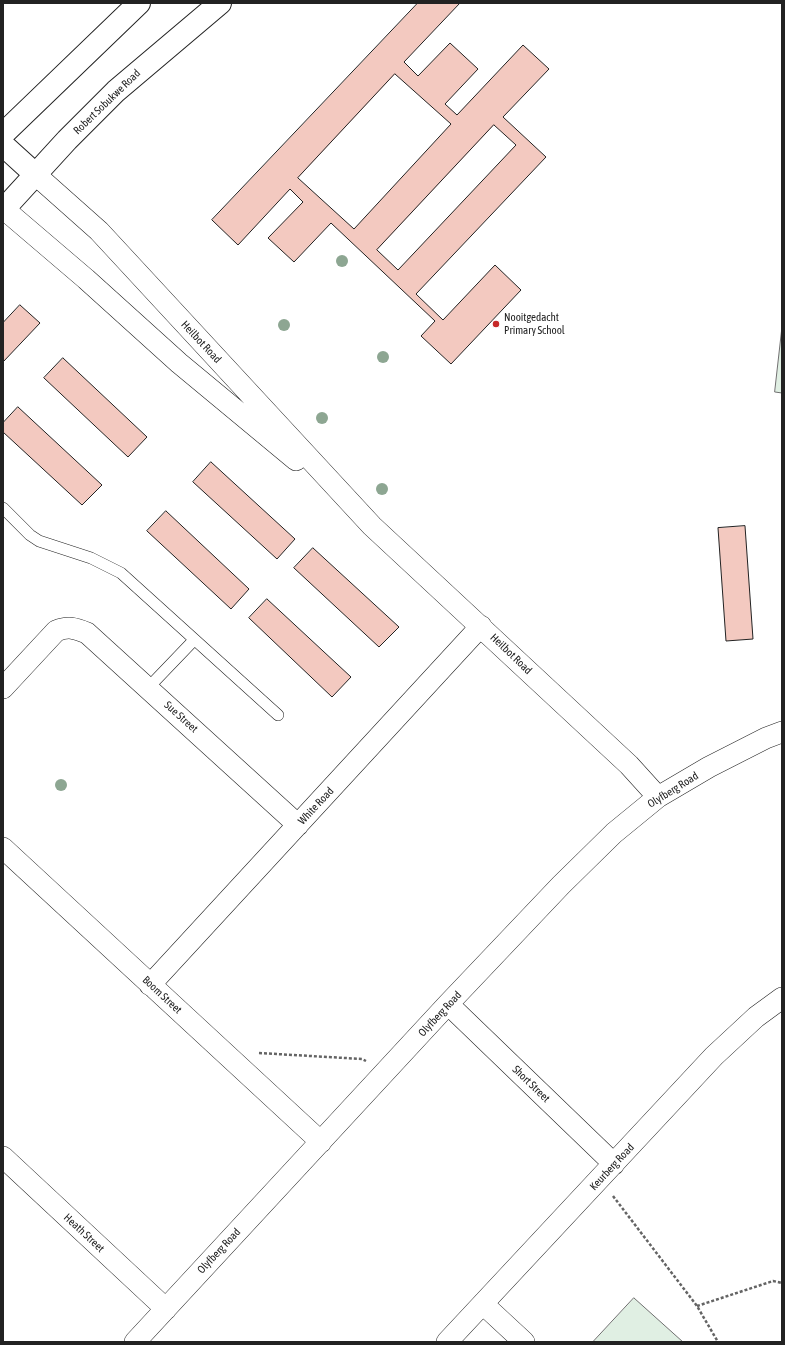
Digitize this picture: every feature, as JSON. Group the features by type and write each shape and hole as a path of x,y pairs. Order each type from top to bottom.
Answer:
{"main road":[{"path":"3,134 139,3"},
{"name":"Robert Sobukwe Road","path":"3,209 116,91 220,3"},
{"path":"3,146 36,174"}],"street":[{"name":"Heilbot Road","path":"36,174 99,231 361,513"},
{"name":"Heilbot Road","path":"3,209 86,279 179,363 361,513 629,765 658,796"},
{"name":"White Road","path":"150,985 482,626"},
{"name":"Sue Street","path":"3,688 56,631 65,628 74,628 87,633 298,825"},
{"name":"Olyfberg Road","path":"135,1342 448,1004 561,885 614,832 658,796 709,767 766,738 782,732"},
{"name":"Boom Street","path":"3,848 321,1142"},
{"name":"Keurberg Road","path":"447,1342 714,1056 756,1017 782,998"},
{"name":"Short Street","path":"448,1004 607,1172"},
{"name":"Heath Street","path":"3,1157 166,1309"},
{"path":"483,1304 524,1342"}],"lane":[{"path":"3,508 30,535 39,541 91,558 121,573 278,715"},
{"path":"148,688 194,640"}],"path":[{"path":"232,1060 255,1053 362,1059 387,1071"},
{"path":"607,1172 697,1306 718,1342"},
{"path":"697,1306 773,1281 782,1283"}],"green space":[{"path":"782,327 782,393 775,392"},
{"path":"634,1298 683,1342 593,1342"}],"building":[{"path":"418,3 460,3 404,62 418,76 450,43 478,69 445,104 457,115 523,45 549,69 503,117 546,157 416,294 443,320 495,265 521,290 451,364 421,336 435,321 331,223 294,262 268,238 303,202 290,189 238,245 212,220","holes":["395,74 451,124 354,229 298,178","494,125 516,145 398,270 377,250"]},
{"path":"20,305 40,323 3,362 3,323"},
{"path":"63,358 147,437 128,457 44,378"},
{"path":"18,407 102,485 82,505 3,432 3,423"},
{"path":"211,462 295,539 277,559 193,482"},
{"path":"166,511 249,589 231,609 147,531"},
{"path":"745,526 753,639 726,641 718,528"},
{"path":"313,548 399,627 379,647 294,568"},
{"path":"267,599 351,677 332,697 249,618"}],"place":[{"name":"Nooitgedacht Primary School","path":"496,324"}]}
